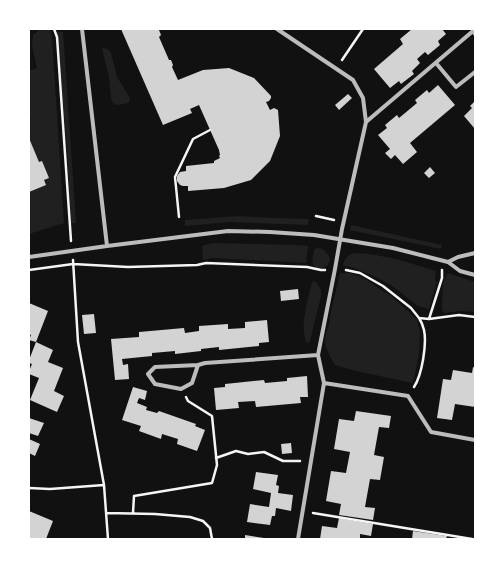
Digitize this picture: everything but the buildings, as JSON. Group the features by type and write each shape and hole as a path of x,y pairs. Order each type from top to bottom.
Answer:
{"street":[{"path":"82,29 107,246"},
{"path":"277,29 353,80 363,98 366,122 342,229 318,355 324,383 298,539"},
{"path":"366,122 473,31 475,34"},
{"path":"436,63 456,87 475,72"},
{"path":"29,257 72,250 228,231 270,232 314,235 392,248 448,262 460,271 475,275"},
{"path":"448,262 458,257 475,253"},
{"path":"198,365 192,383 180,389 155,384 148,374 155,367 318,355"},
{"path":"324,383 408,396 431,432 475,440"}],"path":[{"path":"54,29 57,37 78,342 104,485 108,539"},
{"path":"336,69 363,29"},
{"path":"180,217 175,177 193,139 210,130"},
{"path":"316,216 334,220"},
{"path":"29,270 73,264 128,267 197,265 206,263 307,267 321,270 335,269 360,273 383,286 411,308 420,318 424,330 423,359 416,383 408,396"},
{"path":"429,319 442,278"},
{"path":"420,318 429,319 459,315 475,318"},
{"path":"133,513 134,496 212,484 217,465 212,416 188,401 180,389"},
{"path":"216,458 236,451 248,454 264,452 283,461 311,461"},
{"path":"29,488 104,485"},
{"path":"302,512 472,539"},
{"path":"106,513 155,514 190,517 203,521 210,528 212,539"}],"shaded area":[{"path":"41,29 50,29 52,37 64,223 29,234 29,192 44,180 49,178 42,161 39,162 29,138 29,120 31,119 29,114 29,71 37,68 32,46 33,35"},
{"path":"57,32 63,32 76,223 71,223 67,149"},
{"path":"102,48 108,49 111,53 117,77 130,98 129,103 116,105 113,103"},
{"path":"239,216 309,219 308,225 230,222 185,226 185,220"},
{"path":"351,225 442,245 441,249 350,230"},
{"path":"213,243 308,246 306,263 212,258 203,260 202,246"},
{"path":"317,248 326,252 330,258 328,265 322,268 316,268 312,263 314,250"},
{"path":"353,253 363,253 384,257 436,271 435,281 437,282 429,309 418,306 392,286 376,277 352,267 343,266 346,258"},
{"path":"340,273 350,273 364,278 390,295 417,320 420,332 419,352 412,383 335,365 326,348 325,342"},
{"path":"448,273 475,282 475,312 460,311 444,313 442,309 443,283"},
{"path":"313,281 316,282 321,290 321,296 310,341 308,343 306,342 304,335 304,322"}]}
